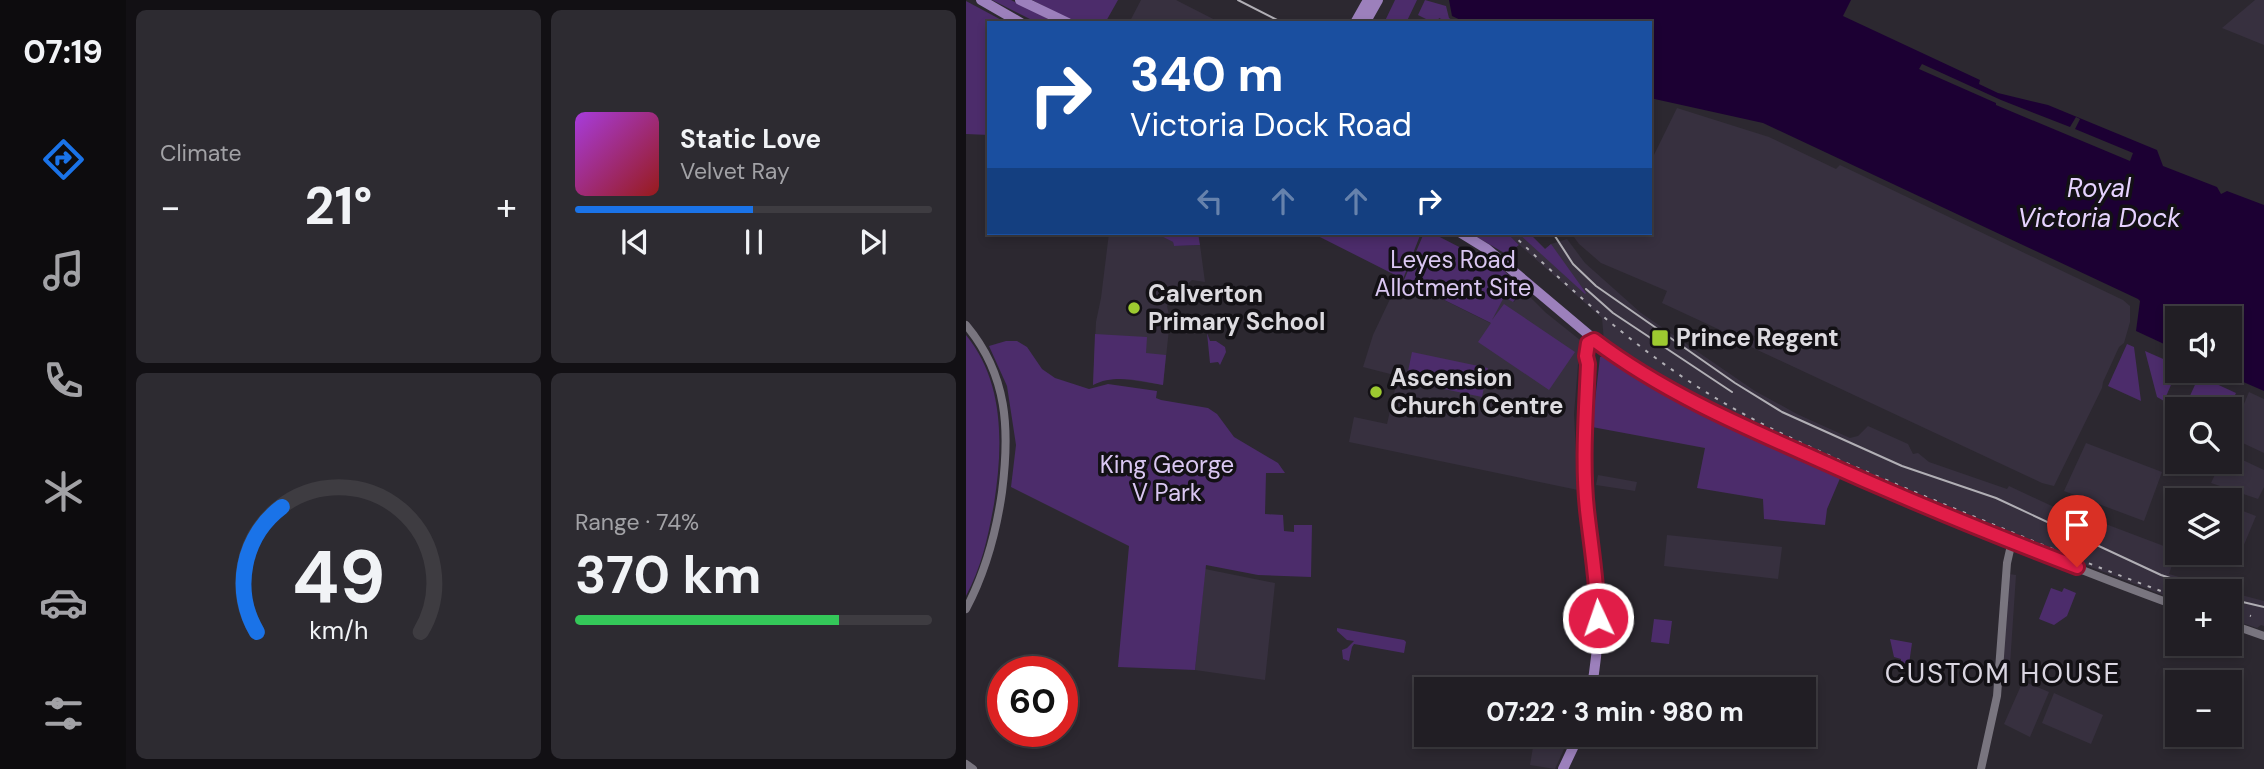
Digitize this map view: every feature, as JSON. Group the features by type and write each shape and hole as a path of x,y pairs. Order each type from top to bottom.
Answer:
{"main road":[{"path":"981,0 1018,21"},
{"path":"1020,0 1064,21"},
{"path":"1356,21 1368,0"},
{"path":"1366,21 1378,0"},
{"path":"1465,235 1506,265 1594,340 1593,354 1588,364 1585,473 1599,633 1593,677"},
{"path":"1563,769 1573,747"}],"street":[{"path":"966,325 981,345 999,386 1005,414 1007,445 993,541 985,570 966,609"},
{"path":"1594,340 1653,381 1837,468 2165,601"},
{"path":"1981,769 1997,696 2007,564 2012,541"},
{"path":"2242,628 2264,636"},
{"path":"966,764 973,769"}],"shaded area":[{"path":"1141,0 1176,0 1217,21 1130,21"},
{"path":"2255,0 2264,0 2264,45 2222,28"},
{"path":"1677,108 1769,137 1836,169 1840,165 2123,300 2130,306 2130,322 2124,343 2119,347 2054,486 2042,483 1751,347 1755,336 1750,335 1746,342 1662,303 1667,291 1601,263 1572,235 1652,235 1652,159"},
{"name":"Calverton Primary School","path":"1109,235 1159,235 1173,242 1174,246 1200,245 1205,282 1192,280 1167,306 1170,320 1163,385 1103,379 1093,385 1096,322"},
{"path":"1508,235 1531,235 1545,249 1567,239 1585,263 1641,313 1755,391 1797,414 1850,438 1858,436 1868,426 1908,444 1913,454 1918,453 1929,462 2007,489 2009,486 2097,527 2099,523 2103,523 2165,546 2165,565 2172,565 2169,574 2186,579 2165,579 2165,596 2052,552 1689,395 1642,369 1604,341 1602,318"},
{"path":"1404,280 1490,323 1504,296 1514,302 1523,290 1580,340 1574,414 1578,490 1349,442 1354,417 1387,424 1398,376 1363,367 1373,335 1391,297"},
{"path":"2249,392 2264,399 2264,453 2242,443 2242,409"},
{"path":"2086,443 2162,472 2144,521 2064,491"},
{"path":"2242,460 2264,470 2264,487 2258,499 2242,494 2242,488 2226,488 2211,483 2215,474 2242,474"},
{"path":"1598,475 1637,482 1635,491 1596,485"},
{"path":"2242,511 2256,516 2242,549"},
{"path":"1667,535 1782,547 1778,579 1664,566"},
{"path":"1205,569 1275,583 1265,680 1195,670"},
{"path":"2009,574 2016,575 2010,665 2002,664"},
{"path":"2242,595 2264,601 2264,626 2257,628 2242,623"},
{"path":"2023,681 2049,692 2030,737 2004,724"},
{"path":"2054,693 2103,715 2091,744 2042,723"},
{"path":"1533,747 1565,747 1555,769 1530,765"}],"green space":[{"path":"992,0 1011,0 1052,21 1034,21"},
{"path":"1032,0 1118,0 1106,21 1073,21"},
{"path":"1395,0 1417,0 1407,21 1385,21"},
{"path":"1425,0 1446,6 1449,18 1454,21 1439,18 1438,21 1430,21 1418,15"},
{"path":"966,1 1003,21 987,21 987,135 966,134"},
{"path":"1159,235 1198,235 1200,245 1174,246 1173,242"},
{"name":"Leyes Road Allotment Site","path":"1316,235 1420,235 1403,279"},
{"path":"1423,235 1436,235 1502,269 1524,289 1513,302 1504,297 1492,320 1504,304 1575,352 1549,390 1478,342 1491,323 1404,280"},
{"path":"1473,235 1509,235 1519,245 1506,254"},
{"path":"1520,235 1531,235 1545,249 1551,244 1585,294"},
{"path":"1207,333 1210,341 1216,341 1225,347 1226,352 1220,365 1218,362 1210,363"},
{"path":"1095,334 1147,337 1146,353 1166,355 1163,385 1118,379 1093,385"},
{"path":"966,335 979,354 994,394 998,416 999,460 989,528 980,562 966,596"},
{"name":"King George V Park","path":"1017,341 1027,347 1042,369 1055,378 1089,389 1108,384 1157,391 1156,398 1161,400 1208,408 1217,414 1234,437 1278,463 1285,473 1266,473 1265,514 1283,515 1284,531 1294,532 1294,525 1312,525 1311,577 1258,575 1206,565 1195,670 1118,667 1129,546 1011,487 1016,445 1007,386 989,346"},
{"path":"2127,344 2134,347 2141,401 2108,386"},
{"path":"2145,351 2165,360 2165,383 2172,383 2164,401 2157,397"},
{"path":"1412,352 1488,368 1482,397 1406,381"},
{"path":"1603,356 1667,396 1841,476 1827,509 1825,525 1764,519 1763,499 1697,488 1705,448 1592,427 1600,357"},
{"path":"2196,383 2214,383 2236,393 2234,397 2189,397"},
{"path":"2051,588 2062,592 2064,588 2076,593 2067,616 2054,625 2039,619"},
{"path":"1654,619 1672,621 1669,644 1651,642"},
{"path":"1337,628 1404,640 1404,653 1354,644 1349,661 1343,659 1342,650 1354,641 1347,640"},
{"path":"1890,639 1912,643 1909,664 1901,663 1901,659 1894,657"}],"water":[{"name":"Royal Victoria Dock","path":"1449,0 1851,0 1843,16 1980,80 1979,84 1998,93 2048,105 2157,150 2163,166 2217,187 2221,194 2227,191 2264,205 2264,391 2242,381 2242,306 2165,306 2165,344 2136,331 2140,301 2138,299 1763,123 1652,98 1652,21 1463,21 1452,16"}],"pier":[{"path":"1922,64 2001,100 2070,127 2076,117 2080,119 2075,129 2133,153 2130,161 1996,105 1919,69"}],"tram line":[{"path":"1238,0 1279,21"},
{"path":"1554,235 1573,264 1596,286 1735,383 1782,412 1902,466 1996,498 2173,579"},
{"path":"1586,289 1613,313 1732,392"},
{"path":"2242,602 2264,607"}],"railway":[{"path":"1513,235 1581,298 1631,339 1682,377 1733,408 1782,434 1859,468 2165,593"},
{"path":"2242,613 2251,616"}],"place":[{"name":"Calverton Primary School","path":"1134,308"},
{"name":"Prince Regent","path":"1660,338"},
{"name":"Ascension Church Centre","path":"1376,392"}],"district":[{"name":"CUSTOM HOUSE","path":"2003,673"}],"route":[{"path":"1598,618 1585,463 1586,356 1588,343 1594,340 1653,381 1747,428 1912,500 2077,567"}]}
